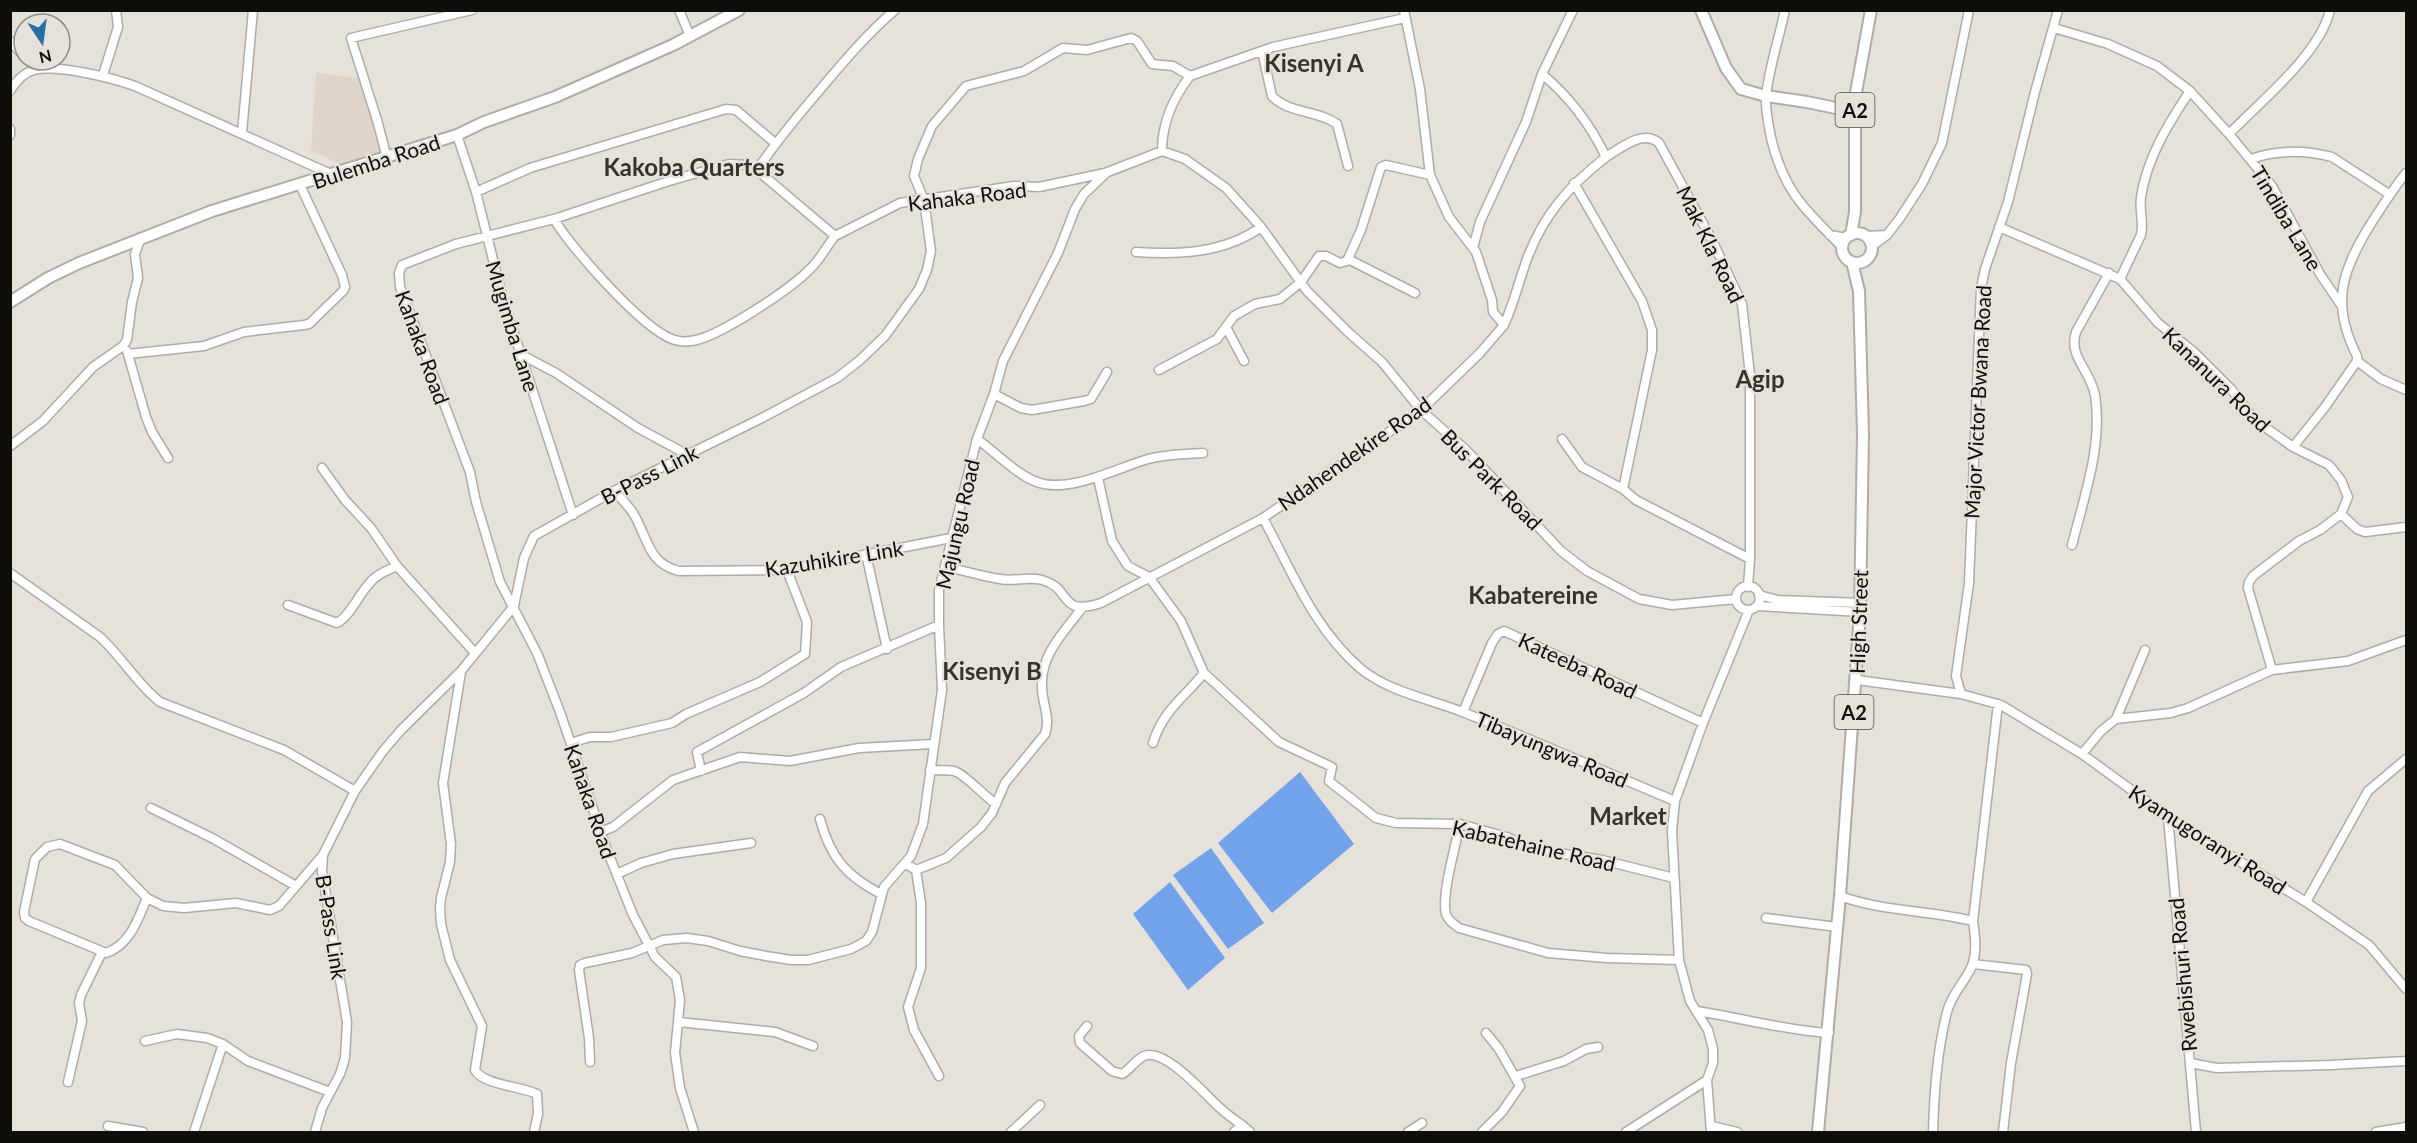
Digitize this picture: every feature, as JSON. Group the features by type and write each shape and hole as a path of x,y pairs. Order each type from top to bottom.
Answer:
{"main road":[{"name":"Bulemba Road","path":"10,302 48,278 69,268 212,211 457,135 484,122 555,97 690,36 739,10"},
{"path":"1701,10 1726,68 1737,86 1766,96 1855,112"},
{"name":"A2","path":"1852,262 1845,256 1846,240 1855,212 1857,84 1871,10"},
{"name":"A2","path":"1855,212 1864,235 1872,246 1868,258"},
{"path":"1846,240 1864,235"},
{"path":"1852,262 1868,258"},
{"name":"High Street","path":"1859,291 1868,258"},
{"name":"High Street","path":"1818,1132 1840,896 1857,680 1860,607 1863,434 1859,291 1852,262"}],"street":[{"path":"103,75 118,27 116,10"},
{"path":"242,133 253,10"},
{"path":"387,158 351,39 472,10"},
{"path":"679,10 690,36"},
{"path":"757,170 775,143 875,27 895,10"},
{"path":"1473,248 1480,222 1526,122 1542,74 1573,10"},
{"path":"1785,10 1766,96 1769,129 1779,168 1798,200 1830,234 1846,240"},
{"path":"1872,246 1887,235 1922,184 1942,143 1969,10"},
{"name":"Major Victor Bwana Road","path":"1961,694 1956,676 1969,572 1981,288 1985,269 2008,202 2058,10"},
{"path":"2229,134 2302,60 2327,24 2330,10"},
{"path":"1106,173 1162,151 1162,139 1168,115 1182,86 1190,76 1262,51 1405,14 1420,88 1430,175 1449,217 1473,248 1492,300 1493,312 1504,325"},
{"name":"Tindiba Lane","path":"2054,28 2108,44 2157,66 2190,92 2251,159 2272,186 2320,274 2342,305"},
{"name":"B-Pass Link","path":"315,1132 322,1108 340,1074 345,1058 346,1022 322,871 323,855 355,791 401,730 461,671 514,606 528,545 540,531 573,515 614,490 762,418 837,378 861,360 885,336 919,289 927,270 931,250 924,200 914,176 918,159 933,126 968,84 1024,70 1063,48 1087,50 1131,38 1137,41 1152,64 1173,66 1190,76"},
{"path":"1262,51 1272,96 1293,109 1337,124 1348,166"},
{"path":"10,91 16,81 31,72"},
{"path":"70,72 103,75 135,86 333,175"},
{"path":"1542,74 1559,88 1578,109 1594,132 1606,157"},
{"path":"2120,279 2143,227 2140,201 2146,174 2167,125 2190,92"},
{"path":"476,192 530,168 726,108 736,110 775,143"},
{"path":"10,129 10,135"},
{"name":"Mugimba Lane","path":"457,135 476,192 486,236 520,354 573,515"},
{"name":"Mak Kla Road","path":"1606,157 1635,140 1647,137 1659,142 1712,240 1742,304 1750,375 1748,587"},
{"name":"Bus Park Road","path":"1162,151 1185,159 1226,188 1261,227 1301,282 1331,316 1382,362 1421,410 1466,450 1561,551 1587,571 1639,599 1658,604 1694,604 1736,599"},
{"path":"2251,159 2281,151 2308,152 2332,157 2390,194"},
{"name":"Ndahendekire Road","path":"1082,608 1101,603 1263,518 1421,410 1480,353 1504,325 1515,303 1527,260 1540,229 1560,199 1606,157"},
{"name":"Kahaka Road","path":"694,1132 677,1074 675,1053 680,1000 676,977 655,957 633,915 600,832 571,742 537,653 500,582 476,502 470,472 400,287 399,273 402,265 456,244 554,219 729,164 747,165 757,170 835,236 900,203 1014,186 1039,187 1106,173"},
{"path":"1159,370 1217,339 1234,316 1240,312 1255,304 1280,299 1301,282 1320,256 1340,263 1348,259 1361,230 1380,167 1386,165 1430,175"},
{"name":"Majungu Road","path":"881,894 889,880 906,864 917,842 922,824 942,690 939,590 977,439 994,394 1003,361 1058,253 1075,209 1084,194 1106,173"},
{"path":"2406,173 2356,247 2341,288 2344,324 2357,361 2380,379 2406,390"},
{"path":"1575,183 1642,301 1652,330 1652,350 1623,489"},
{"path":"10,446 43,421 93,367 126,350 204,346 244,332 309,324 343,291 344,282 300,185"},
{"path":"554,219 562,234 607,284 652,326 672,339 688,342 704,339 794,283 810,270 835,236"},
{"path":"1136,252 1159,254 1201,251 1235,243 1261,227"},
{"name":"Kananura Road","path":"1999,227 2120,279 2158,323 2194,352 2231,389 2255,420 2293,447 2328,465 2341,480 2349,497 2341,514"},
{"path":"1864,235 1887,235"},
{"path":"140,240 135,254 137,285 132,302 126,350 146,417 152,432 168,458"},
{"path":"1348,259 1415,293"},
{"path":"2072,545 2093,459 2097,432 2093,385 2075,352 2073,342 2076,332 2109,273"},
{"path":"1226,327 1244,361"},
{"path":"520,354 556,374 638,428 686,454"},
{"path":"2293,447 2325,408 2357,361"},
{"path":"994,394 1021,408 1032,410 1084,402 1091,399 1107,372"},
{"path":"977,439 1023,475 1038,483 1052,486 1098,478 1149,459 1203,453"},
{"path":"1562,439 1582,467 1623,489 1636,500 1750,559"},
{"path":"322,468 345,500 371,528 397,566 475,653"},
{"path":"1098,478 1112,541 1128,566 1149,577 1181,621 1204,673 1169,710 1161,722 1153,743"},
{"name":"Kazuhikire Link","path":"614,490 632,511 651,551 666,568 679,571 787,570 951,538"},
{"path":"2272,670 2248,588 2253,576 2299,541 2320,530 2341,514 2357,529 2365,532 2406,527"},
{"name":"Tibayungwa Road","path":"1263,518 1300,594 1326,630 1359,667 1387,684 1430,702 1463,712 1675,801"},
{"path":"866,554 886,649"},
{"path":"288,605 337,623 344,618 369,583 380,574 397,566"},
{"path":"906,864 916,870 937,863 956,850 981,827 992,813 1005,783 1045,734 1048,726 1042,669 1051,649 1082,608 1070,604 1051,584 1043,580 1030,578 1001,580 945,566"},
{"path":"571,742 590,736 611,737 672,723 686,714 760,682 805,654 807,622 787,570"},
{"path":"10,573 110,645 146,691 160,702 284,750 355,791"},
{"path":"1748,587 1754,588 1759,595 1778,600 1860,607 1740,608 1736,599 1739,590 1748,587"},
{"path":"1737,1132 1712,1129 1707,1080 1713,1063 1713,1049 1708,1030 1690,1001 1684,986 1679,960 1672,831 1675,801 1703,723 1759,595"},
{"path":"702,771 697,752 804,693 841,667 939,625"},
{"name":"Kateeba Road","path":"1463,712 1492,643 1498,634 1504,631 1703,723"},
{"path":"2116,719 2171,713 2188,708 2272,670 2348,661 2406,640"},
{"path":"2082,754 2101,731 2116,719 2145,650"},
{"path":"461,671 443,783 451,844 450,862 441,898 441,924 450,960 482,1026 475,1070 481,1077 537,1094 538,1114 534,1132"},
{"name":"Kabatehaine Road","path":"1204,673 1279,742 1332,767 1329,781 1376,818 1396,823 1460,824 1507,837 1533,849 1602,860 1674,878"},
{"name":"Kyamugoranyi Road","path":"1857,680 1961,694 1998,704 2082,754 2168,818 2306,902 2369,945 2406,989"},
{"path":"1933,1132 1934,1095 1946,1016 1956,990 1973,964 1975,948 1973,921 1998,704"},
{"path":"600,832 619,823 673,780 740,757 790,761 858,748 933,744"},
{"path":"2306,902 2368,791 2406,759"},
{"path":"930,770 955,771 996,804"},
{"path":"151,808 214,839 296,886"},
{"name":"Rwebishuri Road","path":"2168,818 2196,1132"},
{"path":"590,1062 580,965 649,947 663,940 699,939 740,951 797,961 851,949 866,941 876,923 881,894 860,883 844,869 828,845 820,819"},
{"path":"1460,824 1450,867 1446,913 1450,922 1459,928 1548,953 1607,958 1679,960"},
{"path":"617,874 641,863 673,854 751,843"},
{"path":"147,898 134,929 112,951 106,953 25,918 24,912 35,859 47,847 60,844 115,864 147,898 172,908 236,903 270,910 279,906 323,855"},
{"path":"916,870 921,903 921,968 908,1007 914,1030 939,1076"},
{"path":"1840,896 1879,908 1930,912 1973,921"},
{"path":"1766,918 1837,927"},
{"path":"68,1082 82,1022 79,1004 81,995 102,952"},
{"path":"1973,964 2026,970 2027,974 2011,1063 2003,1132"},
{"path":"1697,1011 1746,1019 1793,1031 1829,1033"},
{"path":"679,1022 775,1032 813,1046"},
{"path":"1087,1026 1079,1036 1080,1043 1112,1071 1122,1074 1142,1057 1158,1056 1196,1083 1220,1109 1250,1132"},
{"path":"1482,1132 1518,1092 1520,1086 1516,1076 1486,1033"},
{"path":"145,1041 177,1034 190,1034 223,1044 248,1061 330,1092"},
{"path":"194,1132 223,1044"},
{"path":"1516,1076 1564,1061 1586,1049 1598,1047"},
{"path":"2190,1063 2217,1068 2406,1061"},
{"path":"1626,1132 1707,1080"},
{"path":"1011,1132 1040,1105"},
{"path":"1408,1132 1422,1123"},
{"path":"1234,1132 1242,1125"},
{"path":"108,1126 143,1132"},
{"path":"2376,1132 2406,1127"}],"shaded area":[{"path":"316,73 367,79 390,152 342,165 311,150"}],"water":[{"path":"1300,772 1354,844 1272,913 1218,843"},
{"path":"1211,848 1264,923 1228,949 1173,875"},
{"path":"1170,882 1225,958 1188,990 1133,914"}],"district":[{"name":"Kisenyi A","path":"1314,62"},
{"name":"Kakoba Quarters","path":"694,166"},
{"name":"Agip","path":"1760,378"},
{"name":"Kabatereine","path":"1533,594"},
{"name":"Kisenyi B","path":"992,670"},
{"name":"Market","path":"1628,815"}]}
